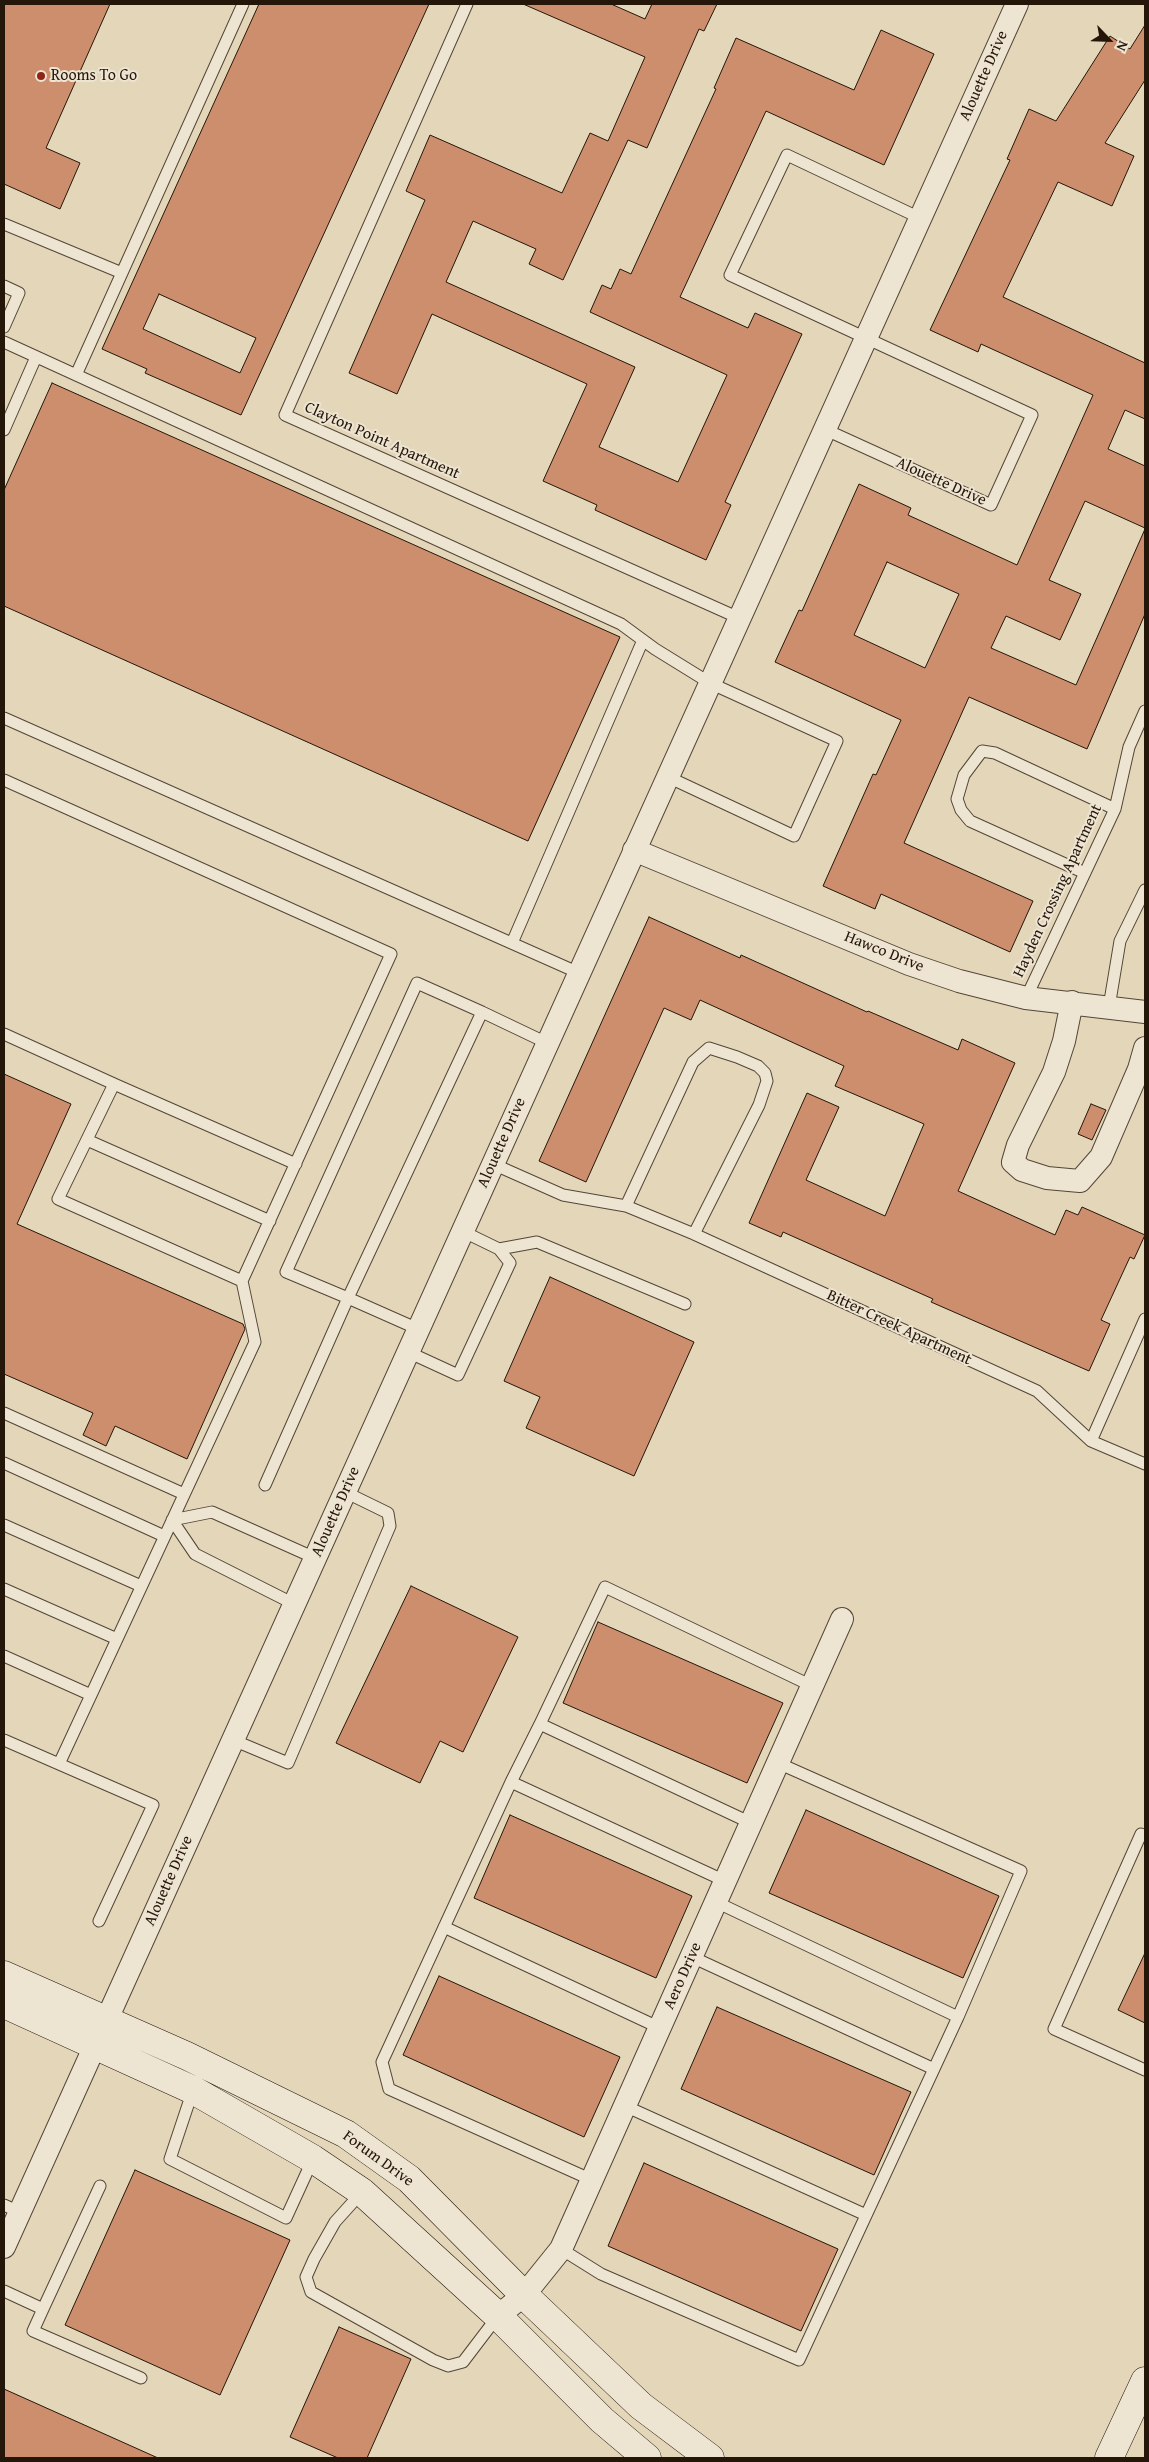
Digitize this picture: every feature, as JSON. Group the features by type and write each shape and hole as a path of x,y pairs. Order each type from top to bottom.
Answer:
{"street":[{"name":"Alouette Drive","path":"4,2247 12,2209 100,2033 1017,4"},
{"name":"Hawco Drive","path":"634,850 909,964 959,981 1026,998 1145,1012"},
{"path":"1072,1002 1064,1041 1054,1072 1018,1145 1013,1162 1022,1170 1047,1178 1080,1181 1101,1157 1145,1048"},
{"name":"Aero Drive","path":"498,2316 524,2295 562,2248 842,1619"},
{"name":"Forum Drive","path":"4,1975 193,2090 313,2159 362,2192 498,2316 602,2420 647,2458"},
{"name":"Forum Drive","path":"4,2004 100,2033 187,2056 346,2134 409,2179 524,2295 641,2406 710,2458"},
{"path":"1109,2458 1145,2381"}],"lane":[{"path":"76,375 243,4"},
{"name":"Clayton Point Apartment","path":"467,4 285,415 739,618"},
{"path":"866,339 730,275 787,155 920,218"},
{"path":"4,224 122,273"},
{"path":"4,286 19,292 4,328"},
{"name":"Alouette Drive","path":"824,429 991,505 1004,478 1032,415 866,339"},
{"path":"4,342 621,624 710,683 838,741 794,836 668,778"},
{"path":"4,430 36,357"},
{"path":"512,944 643,640"},
{"name":"Hayden Crossing Apartment","path":"1026,998 1115,809 1129,747 1145,710"},
{"path":"4,718 579,973"},
{"path":"1085,873 970,821 961,810 957,799 964,775 982,751 995,753 1115,809"},
{"path":"4,780 391,954 242,1281 255,1342 60,1764"},
{"path":"1109,1007 1120,941 1145,890"},
{"path":"418,1329 286,1272 417,983 547,1043"},
{"path":"265,1485 348,1298 482,1012"},
{"path":"4,1034 296,1164"},
{"path":"626,1206 693,1062 709,1048 737,1057 758,1066 765,1073 767,1081 759,1105 694,1234"},
{"path":"114,1084 58,1199 242,1281"},
{"path":"87,1140 270,1220"},
{"name":"Bitter Creek Apartment","path":"493,1164 563,1195 626,1206 694,1234 1037,1391 1091,1441 1145,1464"},
{"path":"408,1352 458,1375 510,1263 498,1249 462,1231"},
{"path":"498,1249 537,1242 686,1304"},
{"path":"1091,1441 1145,1319"},
{"path":"4,1413 184,1494"},
{"path":"4,1463 164,1536"},
{"path":"233,1740 288,1763 390,1526 388,1513 345,1492"},
{"path":"172,1520 212,1512 315,1558"},
{"path":"172,1520 194,1554 294,1604"},
{"path":"4,1525 141,1586"},
{"path":"592,2180 388,2089 382,2062 511,1782 605,1587 812,1686"},
{"path":"4,1589 117,1639"},
{"path":"4,1656 91,1695"},
{"path":"540,1724 751,1823"},
{"path":"4,1740 153,1806 99,1921"},
{"path":"562,2248 601,2274 799,2360 958,2017 1021,1871 778,1763"},
{"path":"511,1782 725,1881"},
{"path":"1145,1836 1141,1834 1054,2029 1145,2070"},
{"path":"716,1902 958,2017"},
{"path":"444,1927 660,2028"},
{"path":"692,1957 934,2069"},
{"path":"193,2090 170,2159 286,2218 313,2159"},
{"path":"625,2106 866,2215"},
{"path":"100,2186 33,2331 142,2378"},
{"path":"362,2192 335,2222 314,2259 306,2277 311,2292 433,2360 448,2366 463,2362 498,2316"},
{"path":"4,2291 43,2309"}],"building":[{"name":"Rooms To Go","path":"4,4 110,4 46,148 80,163 60,209 4,184"},
{"path":"259,4 429,4 241,415 145,373 147,369 102,349","holes":["159,294 256,338 240,373 143,329"]},
{"path":"523,4 611,4 645,19 652,4 717,4 704,31 699,29 647,148 628,140 563,280 529,264 536,249 473,221 446,282 635,367 599,447 678,482 727,375 590,312 602,285 611,289 620,269 631,274 716,89 714,88 736,38 854,90 881,30 934,54 884,165 766,111 680,297 748,328 755,313 802,334 725,502 731,505 706,560 595,510 597,505 543,481 587,384 432,314 397,394 349,373 425,200 406,191 430,135 562,193 590,133 608,141 645,57"},
{"path":"1145,25 1145,80 1105,143 1134,156 1112,206 1058,182 1003,297 1145,363 1145,419 1125,410 1108,449 1145,466 1145,528 1085,501 1049,580 1081,594 1060,640 1006,616 991,648 1076,685 1145,529 1145,614 1087,749 969,697 904,843 1033,901 1010,952 881,894 875,909 823,886 873,774 876,775 901,720 775,662 799,610 802,611 859,484 911,508 908,515 1017,565 1093,395 981,344 978,352 930,330 1010,160 1007,159 1029,109 1056,121 1110,36 1130,49","holes":["887,562 959,594 925,668 854,635"]},
{"path":"52,383 620,637 528,841 4,606 4,490"},
{"path":"649,917 740,958 741,955 867,1012 958,1050 962,1039 1015,1063 958,1191 1055,1235 1066,1210 1078,1215 1082,1207 1145,1235 1134,1259 1130,1257 1101,1320 1110,1324 1089,1371 931,1302 933,1299 783,1232 781,1237 749,1223 807,1093 839,1107 806,1180 885,1216 924,1124 835,1086 844,1066 700,1000 691,1020 664,1008 586,1182 539,1161"},
{"path":"4,1074 71,1104 17,1224 243,1324 245,1329 187,1459 115,1426 106,1446 83,1435 93,1413 4,1374"},
{"path":"1091,1104 1106,1110 1092,1140 1078,1134"},
{"path":"550,1277 694,1342 634,1476 526,1428 540,1397 504,1381"},
{"path":"411,1586 518,1637 463,1752 440,1741 420,1783 336,1743"},
{"path":"598,1622 783,1703 747,1783 563,1703"},
{"path":"806,1810 999,1896 963,1978 769,1893"},
{"path":"510,1815 692,1896 656,1978 474,1898"},
{"path":"1145,1953 1145,2023 1118,2010"},
{"path":"439,1976 620,2057 584,2137 403,2055"},
{"path":"717,2007 911,2092 874,2175 681,2089"},
{"path":"644,2163 838,2249 801,2331 608,2246"},
{"path":"135,2170 290,2240 220,2395 65,2325"},
{"path":"339,2327 411,2359 367,2458 338,2458 290,2437"},
{"path":"4,2389 158,2458 4,2458"}],"place":[{"name":"Rooms To Go","path":"41,76"}]}
